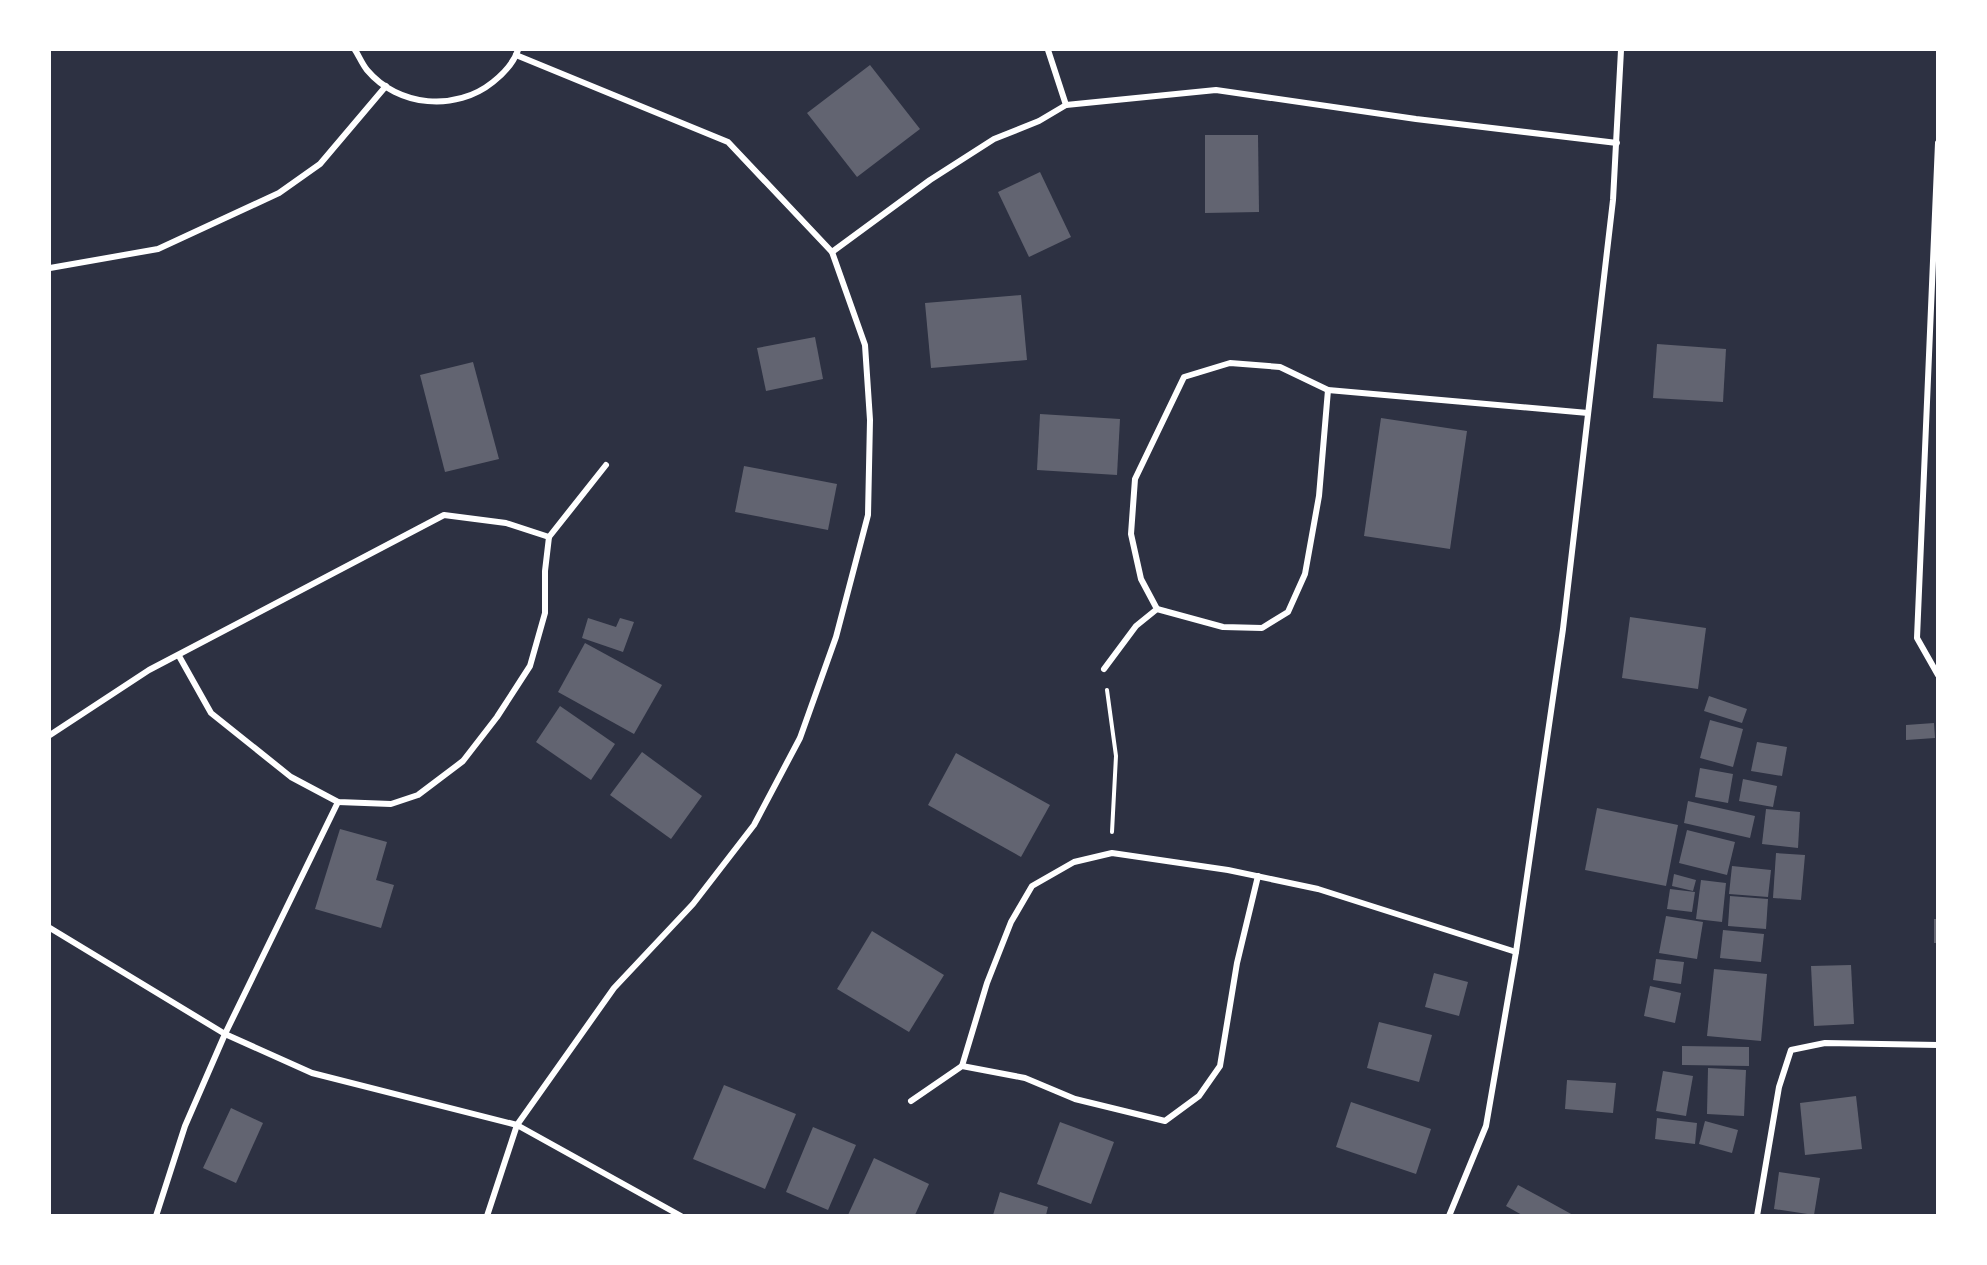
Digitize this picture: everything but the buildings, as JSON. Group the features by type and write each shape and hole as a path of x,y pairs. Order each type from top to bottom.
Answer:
{"street":[{"path":"355,50 367,70 386,86 409,98 434,102 459,100 482,91 502,75 517,52 728,142 832,252 865,345 870,420 868,515 836,637 800,738 754,825 693,904 614,988 517,1125 487,1215"},
{"path":"1048,50 1066,105"},
{"path":"1449,1215 1486,1126 1516,952 1563,629 1617,143 1621,50"},
{"path":"50,268 158,249 279,193 320,164 386,86"},
{"path":"832,252 930,180 994,139 1039,121 1066,105 1216,90 1416,119 1617,143"},
{"path":"1936,675 1917,638 1938,143"},
{"path":"1328,390 1319,496 1305,574 1288,612 1262,628 1224,627 1157,609 1141,579 1131,534 1135,479 1184,377 1230,363 1280,367 1328,390 1588,413"},
{"path":"179,656 211,713 291,777 338,802 391,804 418,795 463,761 497,717 530,666 545,613 545,571 549,537 606,465"},
{"path":"50,735 148,670 179,656 444,515 506,523 549,537"},
{"path":"1104,669 1136,626 1157,609"},
{"path":"156,1215 185,1126 225,1034 338,802"},
{"path":"911,1101 962,1066 991,973 1011,922 1032,886 1074,862 1112,853 1258,876 1318,889 1516,952"},
{"path":"962,1066 1025,1078 1075,1099 1165,1121 1199,1096 1220,1066 1237,963 1258,876"},
{"path":"50,928 225,1034 312,1072 517,1125 681,1215"},
{"path":"1757,1215 1779,1087 1791,1050 1825,1043 1938,1045"}],"path":[{"path":"1104,669 1116,756 1112,853"}]}
